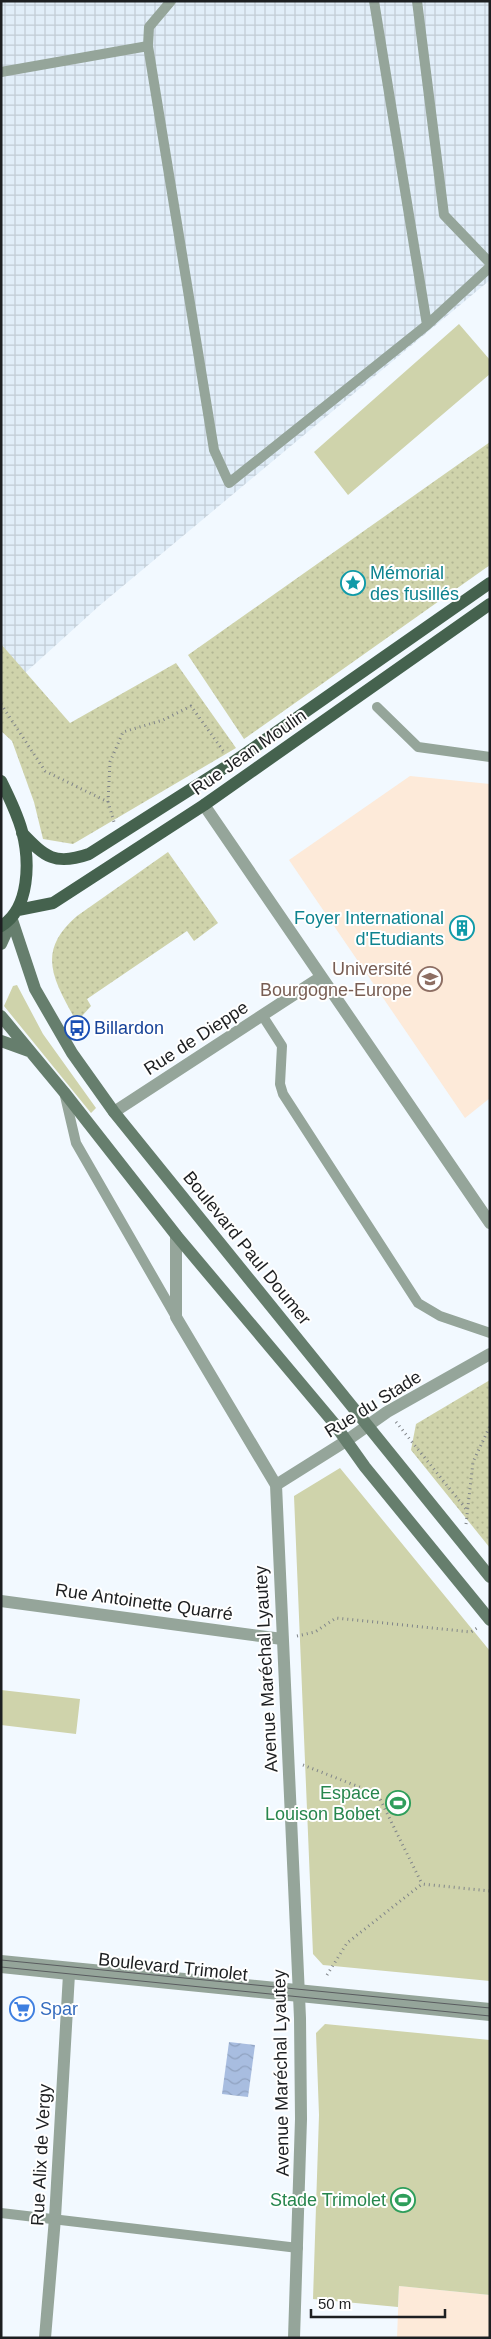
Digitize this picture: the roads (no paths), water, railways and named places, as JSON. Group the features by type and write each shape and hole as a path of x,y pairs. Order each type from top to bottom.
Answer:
{"main road":[{"name":"Rue Jean Moulin","path":"22,833 44,854 63,860 89,854 232,763 490,583"},
{"name":"Rue Jean Moulin","path":"11,919 53,903 204,805 490,604"},
{"path":"1,781 15,810 22,833 25,875 22,898 1,944"},
{"name":"Boulevard Paul Doumer","path":"11,919 35,989 72,1053 114,1112 489,1574"},
{"path":"1,1016 64,1092 176,1235 346,1441 490,1620"},
{"path":"1,1041 32,1052"}],"street":[{"path":"204,805 490,1223"},
{"name":"Rue de Dieppe","path":"114,1112 321,977"},
{"path":"176,1235 176,1317"},
{"name":"Avenue Maréchal Lyautey","path":"176,1317 276,1485 298,1993 301,2119 294,2338"},
{"name":"Rue du Stade","path":"276,1485 346,1441 387,1412 490,1354"},
{"name":"Rue Antoinette Quarré","path":"1,1601 282,1639"},
{"name":"Boulevard Trimolet","path":"1,1967 69,1974"},
{"name":"Rue Alix de Vergy","path":"45,2338 55,2218 69,1974"}],"lane":[{"path":"171,1 149,27 148,46 214,450 229,484 427,324 490,267"},
{"path":"374,1 427,324"},
{"path":"417,1 444,214 490,263"},
{"path":"1,72 148,46"},
{"path":"377,707 418,746 490,757"},
{"path":"262,1016 282,1046 280,1084 283,1094 418,1303 440,1316 490,1333"},
{"path":"64,1092 76,1143 176,1317"},
{"name":"Boulevard Trimolet","path":"1,1960 490,2016"},
{"name":"Boulevard Trimolet","path":"69,1974 490,2008"},
{"path":"1,2213 298,2248"}],"water":[{"path":"229,2042 255,2045 248,2097 222,2094"}],"tram line":[{"path":"1,1960 490,2008"},
{"path":"1,1967 490,2016"}],"place":[{"name":"Mémorial des fusillés","path":"353,583"},
{"name":"Foyer International d'Etudiants","path":"462,928"},
{"name":"Université Bourgogne-Europe","path":"430,979"},
{"name":"Billardon","path":"77,1028"},
{"name":"Espace Louison Bobet","path":"398,1803"},
{"name":"Spar","path":"22,2009"},
{"name":"Stade Trimolet","path":"403,2200"}]}
